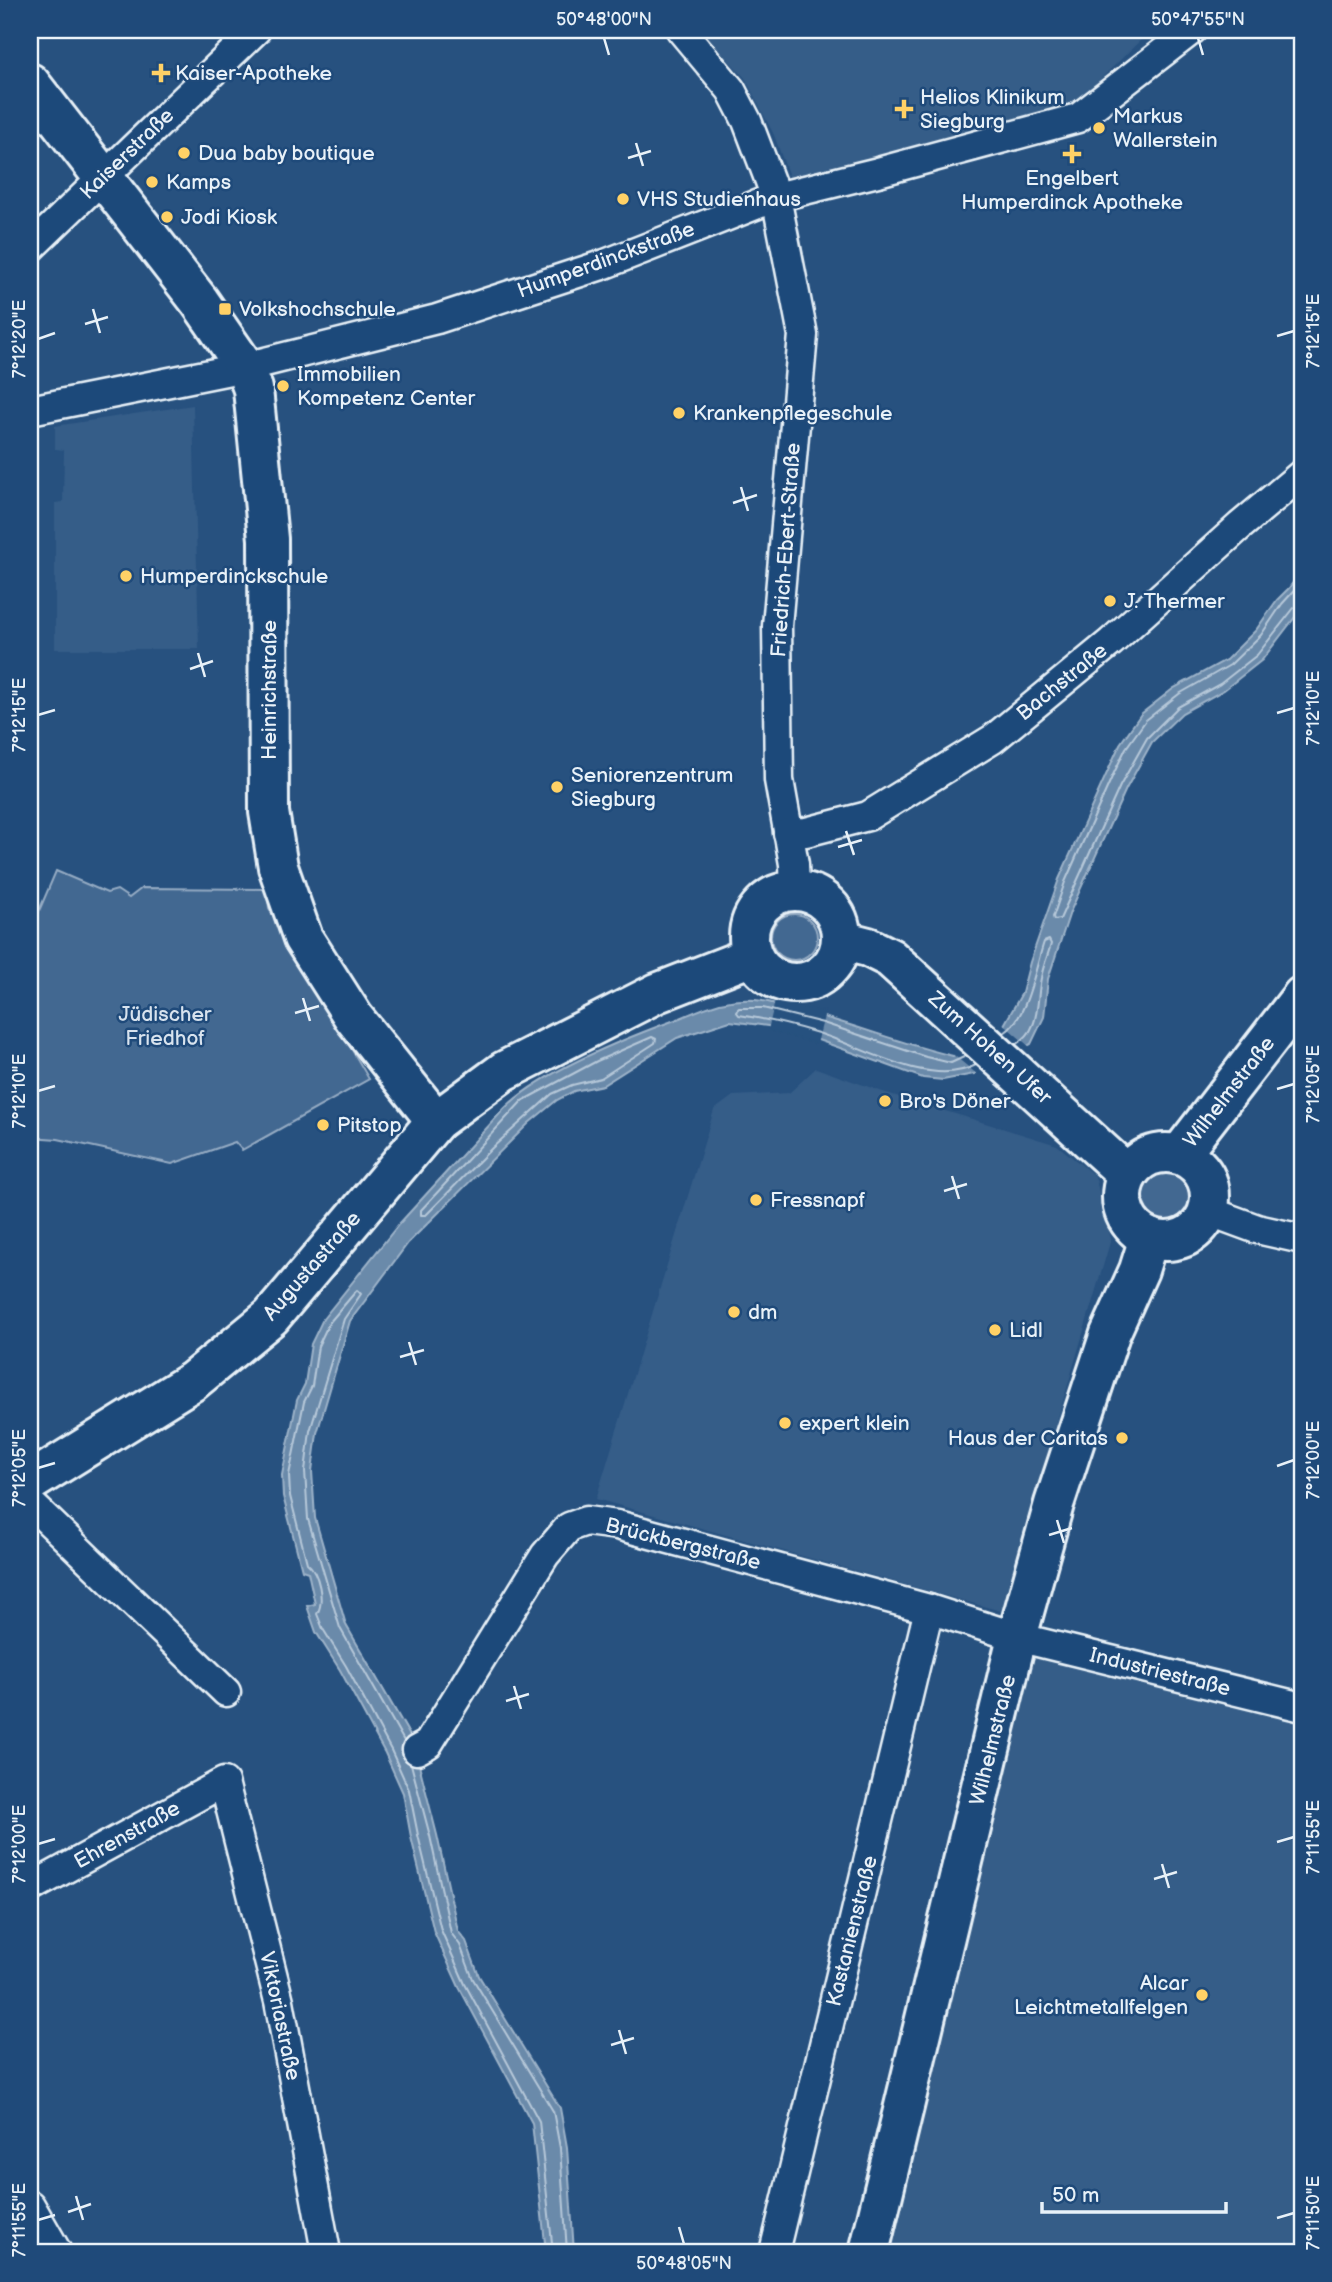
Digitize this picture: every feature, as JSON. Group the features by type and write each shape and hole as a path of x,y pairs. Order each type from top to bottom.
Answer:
{"main road":[{"name":"Heinrichstraße","path":"30,83 201,302 245,367 253,389 268,539 269,812 278,867 303,938 354,1018 436,1121"},
{"path":"795,890 806,891 825,901 838,919 841,940 832,964 823,974 799,983 771,977 760,968 748,943 752,917 760,906 782,892 795,890"},
{"name":"Zum Hohen Ufer","path":"841,940 868,947 890,958 1127,1174"},
{"path":"436,1121 503,1071 546,1047 656,993 752,956"},
{"name":"Wilhelmstraße","path":"1180,1154 1302,996"},
{"name":"Augustastraße","path":"30,1482 193,1381 271,1317 436,1121"},
{"path":"1156,1153 1180,1154 1203,1171 1211,1198 1208,1211 1201,1224 1184,1237 1163,1241 1149,1238 1131,1224 1125,1214 1121,1201 1122,1187 1127,1174 1145,1157 1156,1153"},
{"name":"Wilhelmstraße","path":"869,2252 1017,1637 1082,1415 1110,1334 1139,1270 1149,1238"}],"street":[{"name":"Kaiserstraße","path":"30,248 256,30"},
{"name":"Friedrich-Ebert-Straße","path":"681,30 731,90 747,121 776,197 803,335 777,626 779,780 794,864 795,890"},
{"name":"Humperdinckstraße","path":"30,410 245,367 436,319 605,264 776,197 1078,118 1192,30"},
{"name":"Bachstraße","path":"788,833 806,832 868,816 993,739 1111,642 1302,474"},
{"path":"1208,1211 1257,1229 1302,1239"},
{"path":"30,1503 226,1692"},
{"name":"Brückbergstraße","path":"417,1750 428,1744 545,1555 569,1527 586,1521 617,1525 929,1609 1017,1637"},
{"name":"Kastanienstraße","path":"774,2252 929,1609"},
{"name":"Industriestraße","path":"1017,1637 1302,1707"},
{"name":"Ehrenstraße","path":"30,1888 224,1782"},
{"name":"Viktoriastraße","path":"224,1782 278,2001 326,2252"},
{"path":"30,2205 57,2252"}],"shaded area":[{"name":"Helios Klinikum Siegburg","path":"701,30 1151,30 1079,100 790,179 774,135 745,78"},
{"name":"Humperdinckschule","path":"193,405 199,649 55,649 55,503 63,502 64,450 55,449 55,426"},
{"path":"816,1068 883,1092 1057,1145 1095,1176 1111,1239 1001,1611 596,1499 714,1110 733,1096 789,1093"},
{"path":"1022,1654 1302,1718 1302,2252 882,2252"}],"green space":[{"name":"Jüdischer Friedhof","path":"56,871 107,893 117,890 129,898 142,888 267,889 269,908 369,1079 242,1150 235,1142 172,1164 58,1139 30,1137 30,932"},
{"path":"794,914 810,921 817,937 810,953 794,960 778,953 771,937 778,921"},
{"path":"1165,1172 1183,1179 1190,1197 1183,1215 1165,1222 1147,1215 1140,1197 1147,1179"}],"water":[{"path":"1302,570 1302,608 1262,660 1224,690 1182,713 1152,742 1126,789 1070,912 1048,979 1044,1017 1031,1044 974,1074 943,1080 923,1078 818,1040 768,1026 730,1021 677,1038 603,1085 574,1091 557,1100 529,1123 408,1243 350,1321 317,1433 312,1471 315,1518 346,1625 413,1741 458,1931 466,1941 479,1976 560,2108 567,2147 574,2252 546,2252 532,2123 459,1987 434,1932 403,1793 385,1753 316,1632 307,1606 315,1604 308,1572 302,1570 283,1496 282,1475 297,1400 305,1384 311,1344 323,1319 399,1224 505,1108 540,1082 585,1057 703,1009 736,1001 769,1002 953,1056 1004,1025 1022,993 1059,879 1120,744 1141,714 1174,688 1226,660 1256,630"}],"pier":[{"path":"775,1001 825,1012 817,1044 768,1030"},
{"path":"1001,1022 1031,1048 978,1075 950,1052"}],"place":[{"name":"Kaiser-Apotheke","path":"161,73"},
{"name":"Helios Klinikum Siegburg","path":"904,109"},
{"name":"Markus Wallerstein","path":"1099,128"},
{"name":"Dua baby boutique","path":"184,153"},
{"name":"Engelbert Humperdinck Apotheke","path":"1072,154"},
{"name":"Kamps","path":"152,182"},
{"name":"VHS Studienhaus","path":"623,199"},
{"name":"Jodi Kiosk","path":"167,217"},
{"name":"Volkshochschule","path":"225,309"},
{"name":"Immobilien Kompetenz Center","path":"283,386"},
{"name":"Krankenpflegeschule","path":"679,413"},
{"name":"Humperdinckschule","path":"126,576"},
{"name":"J. Thermer","path":"1110,601"},
{"name":"Seniorenzentrum Siegburg","path":"557,787"},
{"name":"Bro's Döner","path":"885,1101"},
{"name":"Pitstop","path":"323,1125"},
{"name":"Fressnapf","path":"756,1200"},
{"name":"dm","path":"734,1312"},
{"name":"Lidl","path":"995,1330"},
{"name":"expert klein","path":"785,1423"},
{"name":"Haus der Caritas","path":"1122,1438"},
{"name":"Alcar Leichtmetallfelgen","path":"1202,1995"}]}
